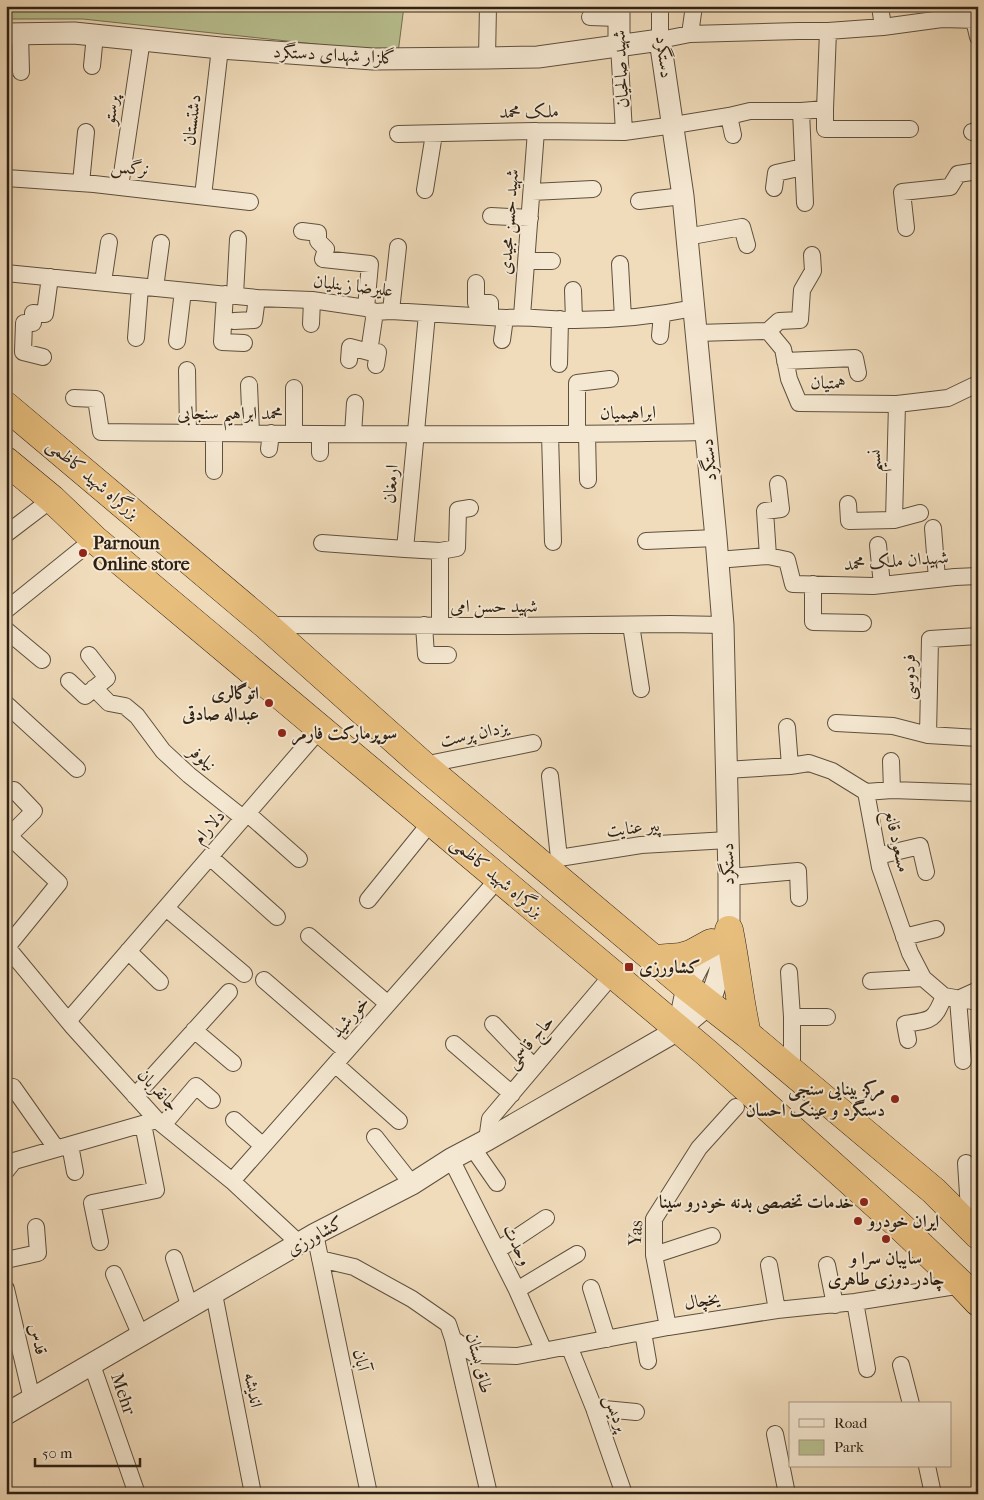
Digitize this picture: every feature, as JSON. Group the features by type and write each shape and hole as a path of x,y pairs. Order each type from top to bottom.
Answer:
{"highway":[{"name":"بزرگراه شهید کاظمی","path":"6,406 266,625 423,765 552,863 687,987 748,1034 934,1191 974,1230"},
{"name":"بزرگراه شهید کاظمی","path":"6,461 52,499 94,539 751,1092 899,1225 970,1294"},
{"path":"655,959 691,954 723,929 736,963 741,1008 748,1034"}],"street":[{"path":"487,58 488,6"},
{"name":"دستگرد","path":"660,6 660,40 683,196 697,332 722,626 729,877 719,974 709,1004"},
{"path":"690,34 694,6"},
{"path":"880,6 883,27"},
{"path":"590,17 618,12"},
{"name":"شهید صالحیان","path":"618,12 624,132"},
{"path":"660,40 690,34 798,30 828,31 883,27 941,13 976,20 978,37"},
{"path":"828,31 825,129 910,129"},
{"name":"گلزار شهدای دستگرد","path":"13,34 74,33 220,48 373,59 538,57 660,40"},
{"path":"13,34 21,72"},
{"path":"92,66 94,35"},
{"name":"پرستو","path":"120,187 142,39"},
{"name":"دشتستان","path":"203,196 220,48"},
{"name":"ملک محمد","path":"398,134 536,131 624,132 674,126 750,111 826,109"},
{"path":"801,111 805,204"},
{"path":"729,116 733,135"},
{"name":"شهید حسن مجیدی","path":"522,316 536,131"},
{"path":"81,183 86,132"},
{"path":"425,190 434,134"},
{"path":"774,188 776,173 804,168"},
{"path":"906,228 902,192 950,187 958,174 978,171"},
{"name":"نرگس","path":"6,178 81,183 250,202"},
{"path":"532,192 593,189"},
{"path":"639,201 683,196"},
{"path":"490,216 530,218"},
{"path":"686,237 742,227 747,246"},
{"path":"302,231 318,233 318,241 326,249 323,259 370,264 377,310"},
{"path":"238,239 222,342 244,343"},
{"path":"103,282 109,242"},
{"path":"136,338 147,287 161,243"},
{"path":"349,360 350,347 372,358 377,310 398,247"},
{"path":"697,332 768,331 779,321 800,320 802,290 813,271 812,255"},
{"path":"527,261 552,261"},
{"path":"620,264 623,318"},
{"name":"علیرضا زینلیان","path":"6,273 257,298 312,300 377,310 427,314 497,317 522,316 567,320 623,318 694,308"},
{"path":"43,357 23,352 24,322 33,323 33,313 45,314 50,277"},
{"path":"476,283 476,303 490,302 497,317 502,340"},
{"path":"176,341 183,290"},
{"path":"559,364 573,290"},
{"path":"234,321 254,320 257,298"},
{"path":"311,324 312,300"},
{"name":"ارمغان","path":"405,549 427,314"},
{"path":"660,336 662,314"},
{"name":"همتیان","path":"768,331 783,349 789,378 799,403 897,404 948,398 973,386 978,386"},
{"path":"785,361 856,358 858,373"},
{"path":"186,370 188,433"},
{"path":"588,480 577,383 610,379"},
{"path":"249,385 251,433"},
{"path":"294,388 294,434"},
{"name":"محمد ابراهیم سنجابی","path":"74,398 96,399 101,432 251,433 270,441 294,434 415,434"},
{"path":"353,434 355,404"},
{"name":"نسیم","path":"894,520 897,404"},
{"name":"ابراهیمیان","path":"415,434 706,432"},
{"path":"214,433 214,471"},
{"path":"320,434 320,453"},
{"path":"550,434 553,542"},
{"path":"768,556 765,511 781,509 778,484"},
{"path":"6,534 52,499"},
{"path":"848,504 849,521 894,520 920,514"},
{"path":"322,543 440,551 457,548 458,510 470,508"},
{"path":"933,528 937,579"},
{"path":"646,541 716,538"},
{"path":"6,610 94,539"},
{"path":"878,545 882,585"},
{"path":"440,551 432,625 426,655 448,655"},
{"name":"شهیدان ملک محمد","path":"717,560 768,556 787,560 793,584 873,586 978,576"},
{"path":"813,584 813,622 863,623"},
{"name":"شهید حسن امی","path":"266,625 722,626"},
{"path":"631,625 641,689"},
{"path":"6,630 42,660"},
{"name":"فردوسی","path":"928,735 930,639 978,636"},
{"path":"69,681 85,696 107,678 89,655"},
{"name":"نیلوفر","path":"94,688 109,703 126,706 138,716 163,751 189,775 245,815 299,859"},
{"path":"6,704 77,769"},
{"path":"836,723 893,726 928,735 978,738"},
{"path":"787,727 790,766"},
{"name":"دلارام","path":"68,1021 320,729"},
{"name":"یزدان پرست","path":"423,765 533,743"},
{"path":"891,761 892,790"},
{"name":"مسعود قانع","path":"726,770 809,763 832,771 866,792 880,868 910,953 923,978 951,997 978,1002"},
{"path":"550,776 552,863"},
{"path":"7,947 58,883 9,836 34,811 14,790"},
{"path":"866,792 892,790 978,793"},
{"path":"368,900 431,822"},
{"name":"پیر عنایت","path":"552,863 641,846 728,840"},
{"path":"878,856 920,846 926,872"},
{"path":"210,857 277,917"},
{"path":"729,877 798,871 799,898"},
{"name":"خورشید","path":"232,1181 498,878"},
{"path":"166,908 244,974"},
{"name":"دستگرد","path":"678,1030 687,987 723,929"},
{"path":"904,937 936,930"},
{"path":"309,936 388,1004"},
{"name":"جانقربان","path":"7,947 68,1021 135,1096 154,1123 308,1239"},
{"path":"128,951 160,982"},
{"path":"789,972 792,1017 792,1073"},
{"name":"حاج قاسمی","path":"479,1144 490,1119 613,974"},
{"path":"871,980 923,978"},
{"path":"264,980 346,1052"},
{"path":"908,1040 906,1024 928,1021 937,1014 951,997 978,990"},
{"path":"135,1096 229,992"},
{"path":"951,997 963,1061"},
{"name":"کشاورزی","path":"6,1414 308,1239 412,1184 451,1159 678,1030 709,1004"},
{"path":"792,1017 827,1017"},
{"path":"493,1024 534,1067"},
{"path":"194,1030 233,1064"},
{"path":"454,1044 512,1094"},
{"path":"335,1064 399,1121"},
{"path":"6,1171 14,1161 63,1146 154,1123 196,1086 212,1100"},
{"path":"13,1087 63,1146 75,1172"},
{"name":"Yas","path":"668,1327 654,1255 654,1219 699,1148 736,1107"},
{"path":"234,1120 263,1146"},
{"path":"100,1242 92,1203 156,1190 154,1123"},
{"path":"374,1137 412,1184"},
{"path":"479,1144 497,1183"},
{"name":"وحدت","path":"451,1159 498,1250 544,1351"},
{"path":"966,1163 974,1230"},
{"path":"498,1250 546,1218"},
{"path":"6,1260 38,1253 36,1227"},
{"path":"654,1255 713,1236"},
{"name":"آبان","path":"308,1239 320,1259 368,1494"},
{"path":"517,1290 576,1254"},
{"path":"174,1258 190,1308"},
{"name":"طاق بستان","path":"320,1259 354,1267 412,1299 448,1324 489,1494"},
{"path":"827,1265 835,1305"},
{"path":"769,1266 777,1310"},
{"path":"114,1274 141,1336"},
{"path":"591,1288 606,1339"},
{"name":"قدس","path":"6,1289 32,1399"},
{"name":"اندیشه","path":"214,1294 252,1494"},
{"name":"یخچال","path":"453,1339 476,1355 517,1356 668,1327 777,1310 854,1302 970,1294"},
{"path":"854,1302 867,1369"},
{"path":"643,1332 648,1361"},
{"name":"پردیس","path":"569,1346 594,1408 624,1494"},
{"name":"Mehr","path":"92,1365 137,1494"},
{"path":"901,1365 910,1402"},
{"path":"594,1408 636,1412"},
{"path":"775,1434 787,1494"},
{"path":"928,1468 934,1494"}],"green space":[{"path":"6,6 404,6 398,53 83,19 6,19"}],"place":[{"name":"Parnoun Online store","path":"83,553"},
{"name":"اتوگالری عبداله صادقی","path":"269,703"},
{"name":"سوپرمارکت فارمر","path":"282,733"},
{"name":"کشاورزی","path":"629,967"},
{"name":"مرکز بینایی سنجی دستگرد و عینک احسان","path":"895,1099"},
{"name":"خدمات تخصصی بدنه خودرو سینا","path":"864,1202"},
{"name":"ايران خودرو","path":"858,1221"},
{"name":"سایبان سرا و چادر دوزی طاهری","path":"886,1239"}]}
